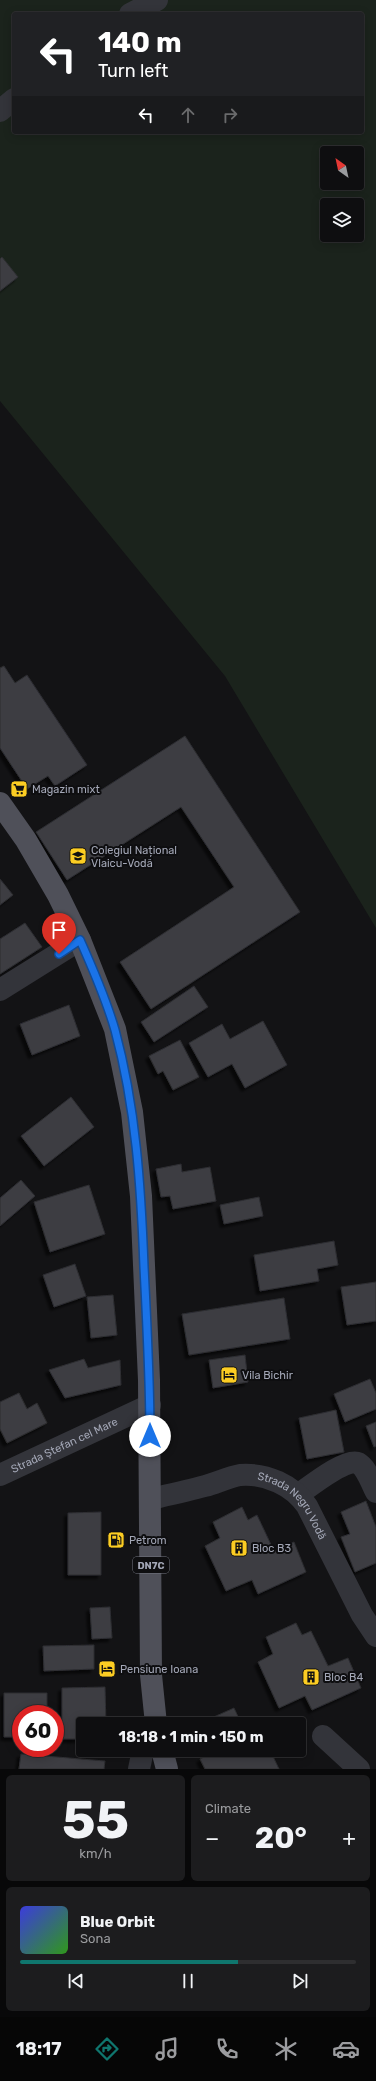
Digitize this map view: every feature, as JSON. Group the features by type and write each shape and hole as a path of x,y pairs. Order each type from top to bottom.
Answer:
{"main road":[{"name":"DN7C","path":"0,803 26,840 58,895 80,940 115,1029 132,1112 141,1196 150,1405 151,1675 154,1717"},
{"path":"164,1757 167,1769"}],"street":[{"path":"134,12 157,0"},
{"path":"0,111 12,101"},
{"path":"0,990 80,940"},
{"name":"Strada Ștefan cel Mare","path":"0,1475 150,1405"},
{"path":"300,1494 325,1476 351,1462 356,1462 364,1469 376,1492"},
{"name":"Strada Negru Vodă","path":"150,1499 239,1475 257,1475 272,1479 300,1494 362,1615 376,1636"},
{"path":"322,1736 359,1769"},
{"path":"139,1769 142,1757"}],"shaded area":[{"path":"0,0 376,0 376,928 225,676 0,401"}],"building":[{"path":"2,257 18,277 0,291 0,259"},
{"path":"4,666 15,683 27,675 87,765 55,786 48,776 27,789 0,748 0,668"},
{"name":"Colegiul Național Vlaicu-Vodă","path":"185,736 300,912 151,1009 120,962 234,887 181,807 67,880 36,832"},
{"path":"0,879 13,895 0,905"},
{"path":"25,923 42,947 0,974 0,939"},
{"path":"194,986 208,1007 154,1042 141,1022"},
{"path":"69,1005 80,1036 32,1055 20,1024"},
{"path":"263,1021 287,1065 245,1088 232,1064 208,1077 189,1043 222,1024 230,1039"},
{"path":"180,1040 199,1077 173,1090 163,1071 158,1074 149,1056"},
{"path":"71,1097 94,1127 44,1166 21,1136"},
{"path":"181,1164 182,1172 210,1167 216,1201 173,1209 170,1196 161,1197 156,1169"},
{"path":"21,1180 35,1196 0,1226 0,1198"},
{"path":"89,1185 105,1234 50,1252 34,1202"},
{"path":"259,1197 263,1216 224,1224 220,1205"},
{"path":"334,1241 338,1265 317,1269 319,1281 260,1291 254,1255"},
{"path":"75,1264 86,1296 54,1307 43,1275"},
{"path":"376,1282 376,1321 347,1325 341,1287"},
{"path":"113,1295 117,1335 91,1338 87,1297"},
{"path":"284,1298 290,1339 189,1355 182,1314"},
{"path":"245,1355 248,1382 213,1388 209,1360"},
{"path":"84,1359 88,1368 120,1360 121,1385 65,1398 49,1370"},
{"path":"370,1379 376,1393 376,1409 345,1422 334,1394"},
{"path":"19,1393 27,1409 37,1403 47,1423 7,1443 0,1429 0,1402"},
{"path":"336,1410 344,1452 307,1459 299,1418"},
{"path":"376,1422 376,1446 374,1447 366,1426"},
{"path":"366,1501 376,1527 376,1563 355,1572 341,1537 350,1534 341,1512"},
{"name":"Bloc B3","path":"242,1507 248,1520 257,1515 274,1551 294,1542 306,1572 258,1594 252,1580 226,1591 205,1546 220,1538 213,1522"},
{"path":"101,1512 101,1575 68,1575 68,1513"},
{"path":"110,1607 112,1638 92,1639 90,1608"},
{"name":"Bloc B4","path":"296,1623 302,1635 311,1631 328,1666 348,1658 361,1688 312,1710 305,1696 279,1708 258,1662 273,1654 266,1637"},
{"path":"94,1645 94,1669 44,1671 43,1646"},
{"path":"105,1687 106,1717 76,1717 76,1739 64,1739 64,1705 62,1705 62,1688"},
{"path":"4,1693 47,1693 47,1705 12,1705 12,1737 4,1737"},
{"path":"234,1708 238,1717 214,1717"},
{"path":"21,1757 57,1757 105,1761 104,1769 19,1769"},
{"path":"204,1757 273,1757 279,1769 205,1769 200,1759"}],"place":[{"name":"Magazin mixt","path":"19,789"},
{"name":"Colegiul Național Vlaicu-Vodă","path":"78,856"},
{"name":"Vila Bichir","path":"229,1375"},
{"name":"Petrom","path":"116,1540"},
{"name":"Bloc B3","path":"239,1548"},
{"name":"Pensiune Ioana","path":"107,1669"},
{"name":"Bloc B4","path":"311,1677"}],"route":[{"path":"59,954 80,940 100,986 115,1029 125,1071 132,1112 141,1196 150,1436"}]}
